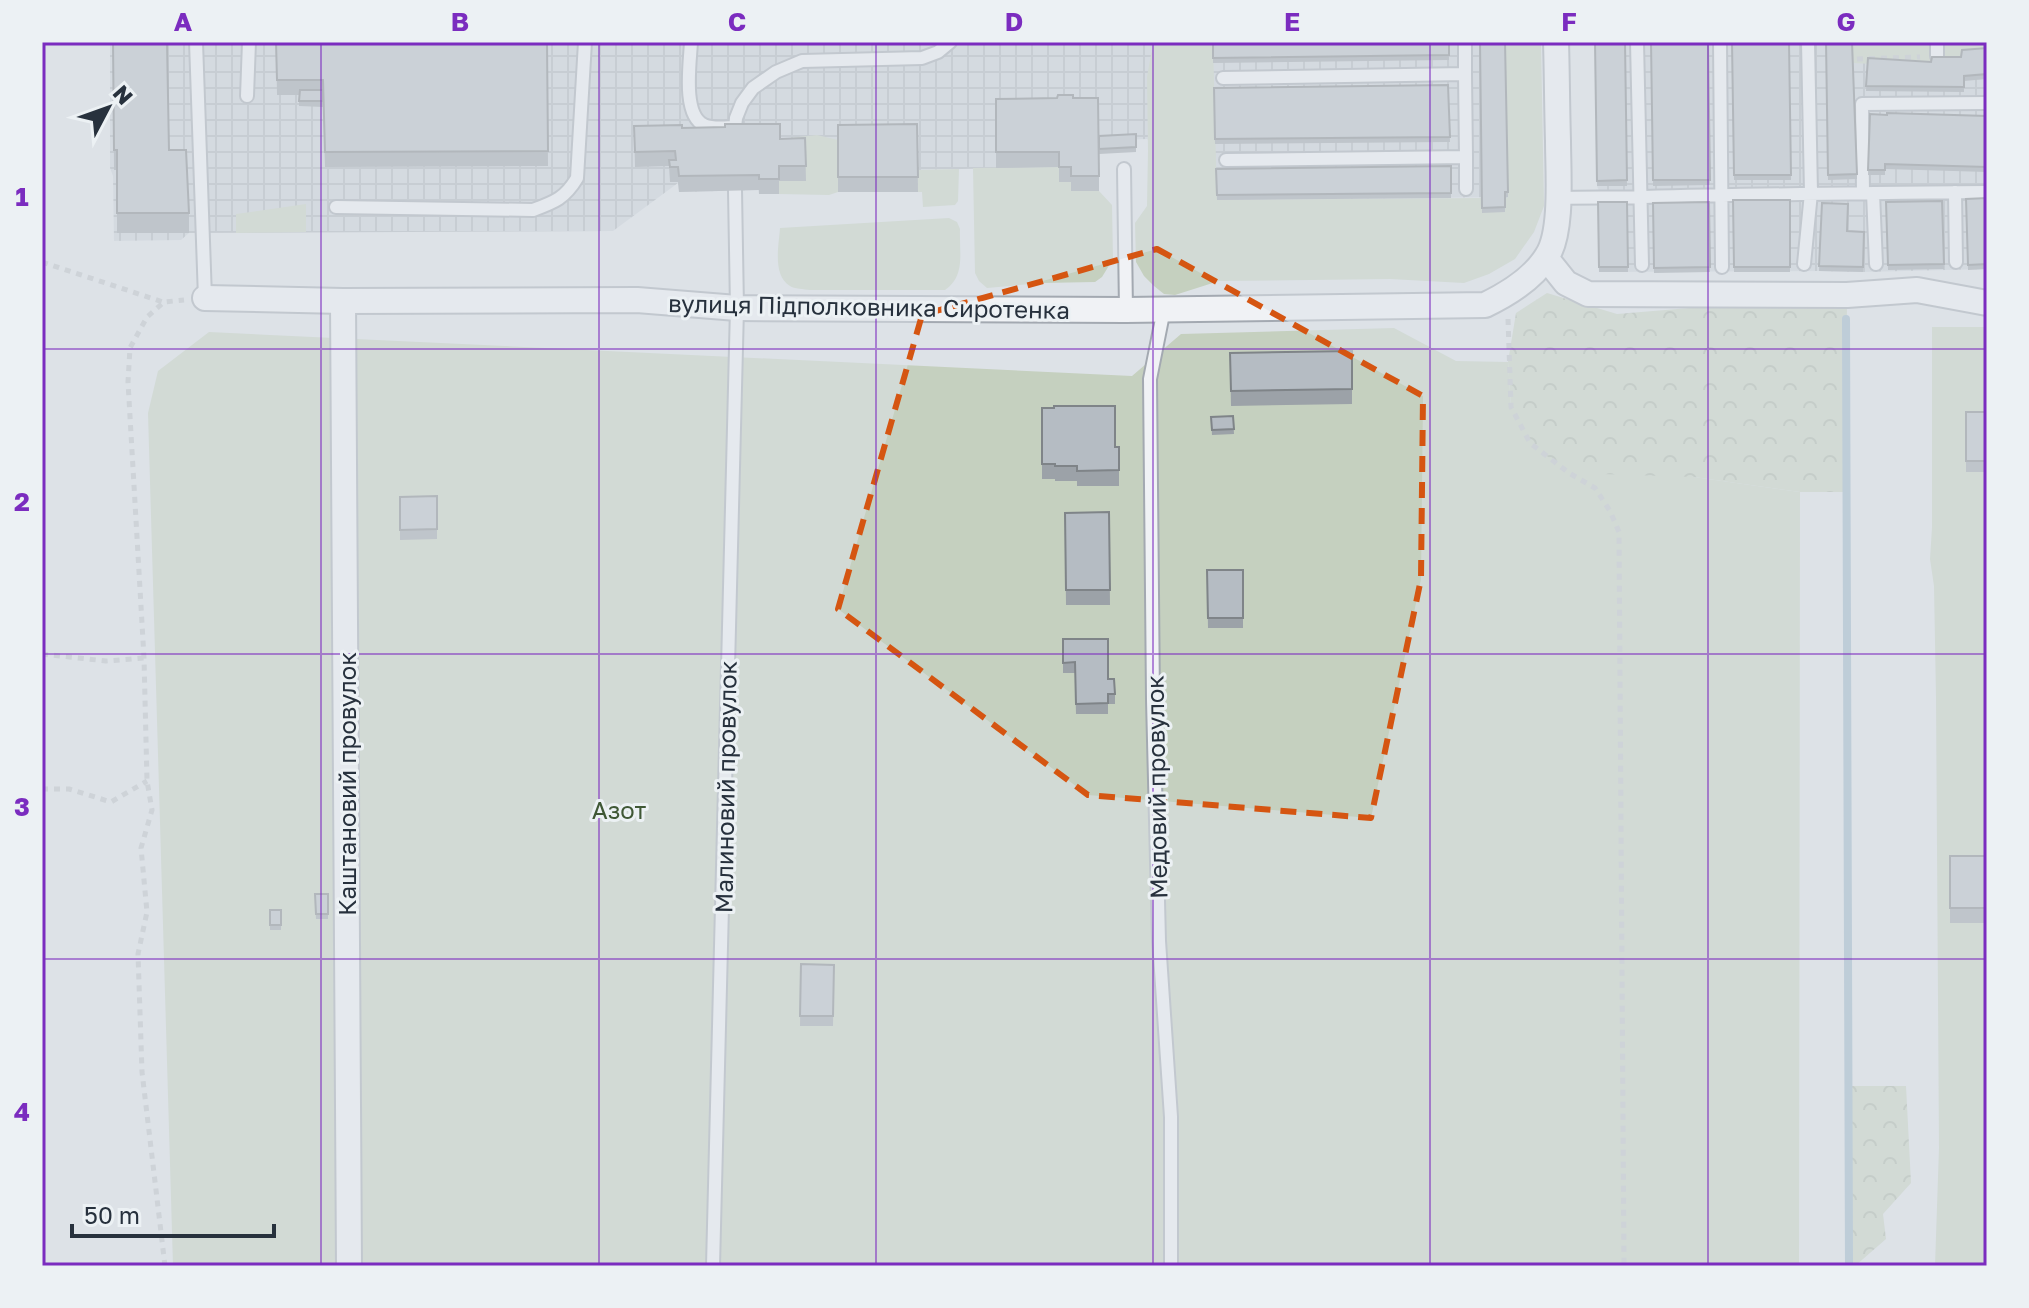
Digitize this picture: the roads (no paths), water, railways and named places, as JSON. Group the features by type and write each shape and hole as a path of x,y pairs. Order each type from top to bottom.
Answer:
{"street":[{"path":"1556,42 1559,198 1554,244 1546,258 1566,283 1588,294 1847,295 1917,290 1987,303"},
{"name":"вулиця Підполковника Сиротенка","path":"205,298 637,300 737,308 1126,310 1485,305 1516,287 1546,258"},
{"name":"Каштановий провулок","path":"343,301 349,1266"}],"lane":[{"path":"196,42 205,298"},
{"path":"247,96 249,42"},
{"path":"336,207 533,210 556,202 569,192 577,178 585,42"},
{"path":"691,42 690,108 695,119 705,126 734,134 742,103 753,88 776,72 802,61 922,58 938,52 950,42"},
{"path":"1465,42 1466,189"},
{"path":"1637,42 1642,265"},
{"path":"1720,42 1722,267"},
{"path":"1804,264 1811,193 1808,42"},
{"path":"1937,42 1937,56"},
{"path":"1223,78 1465,74"},
{"path":"1876,264 1862,104 1987,103"},
{"path":"1226,160 1466,157"},
{"path":"1124,169 1126,310"},
{"name":"Малиновий провулок","path":"713,1266 737,308 735,190"},
{"path":"1955,192 1956,262"},
{"path":"1559,198 1987,192"},
{"name":"Медовий провулок","path":"1164,309 1150,379 1153,700 1159,941 1171,1117 1171,1266"}],"waterway":[{"path":"1846,319 1849,1266"}],"park label":[{"name":"Азот","path":"619,809"}]}
